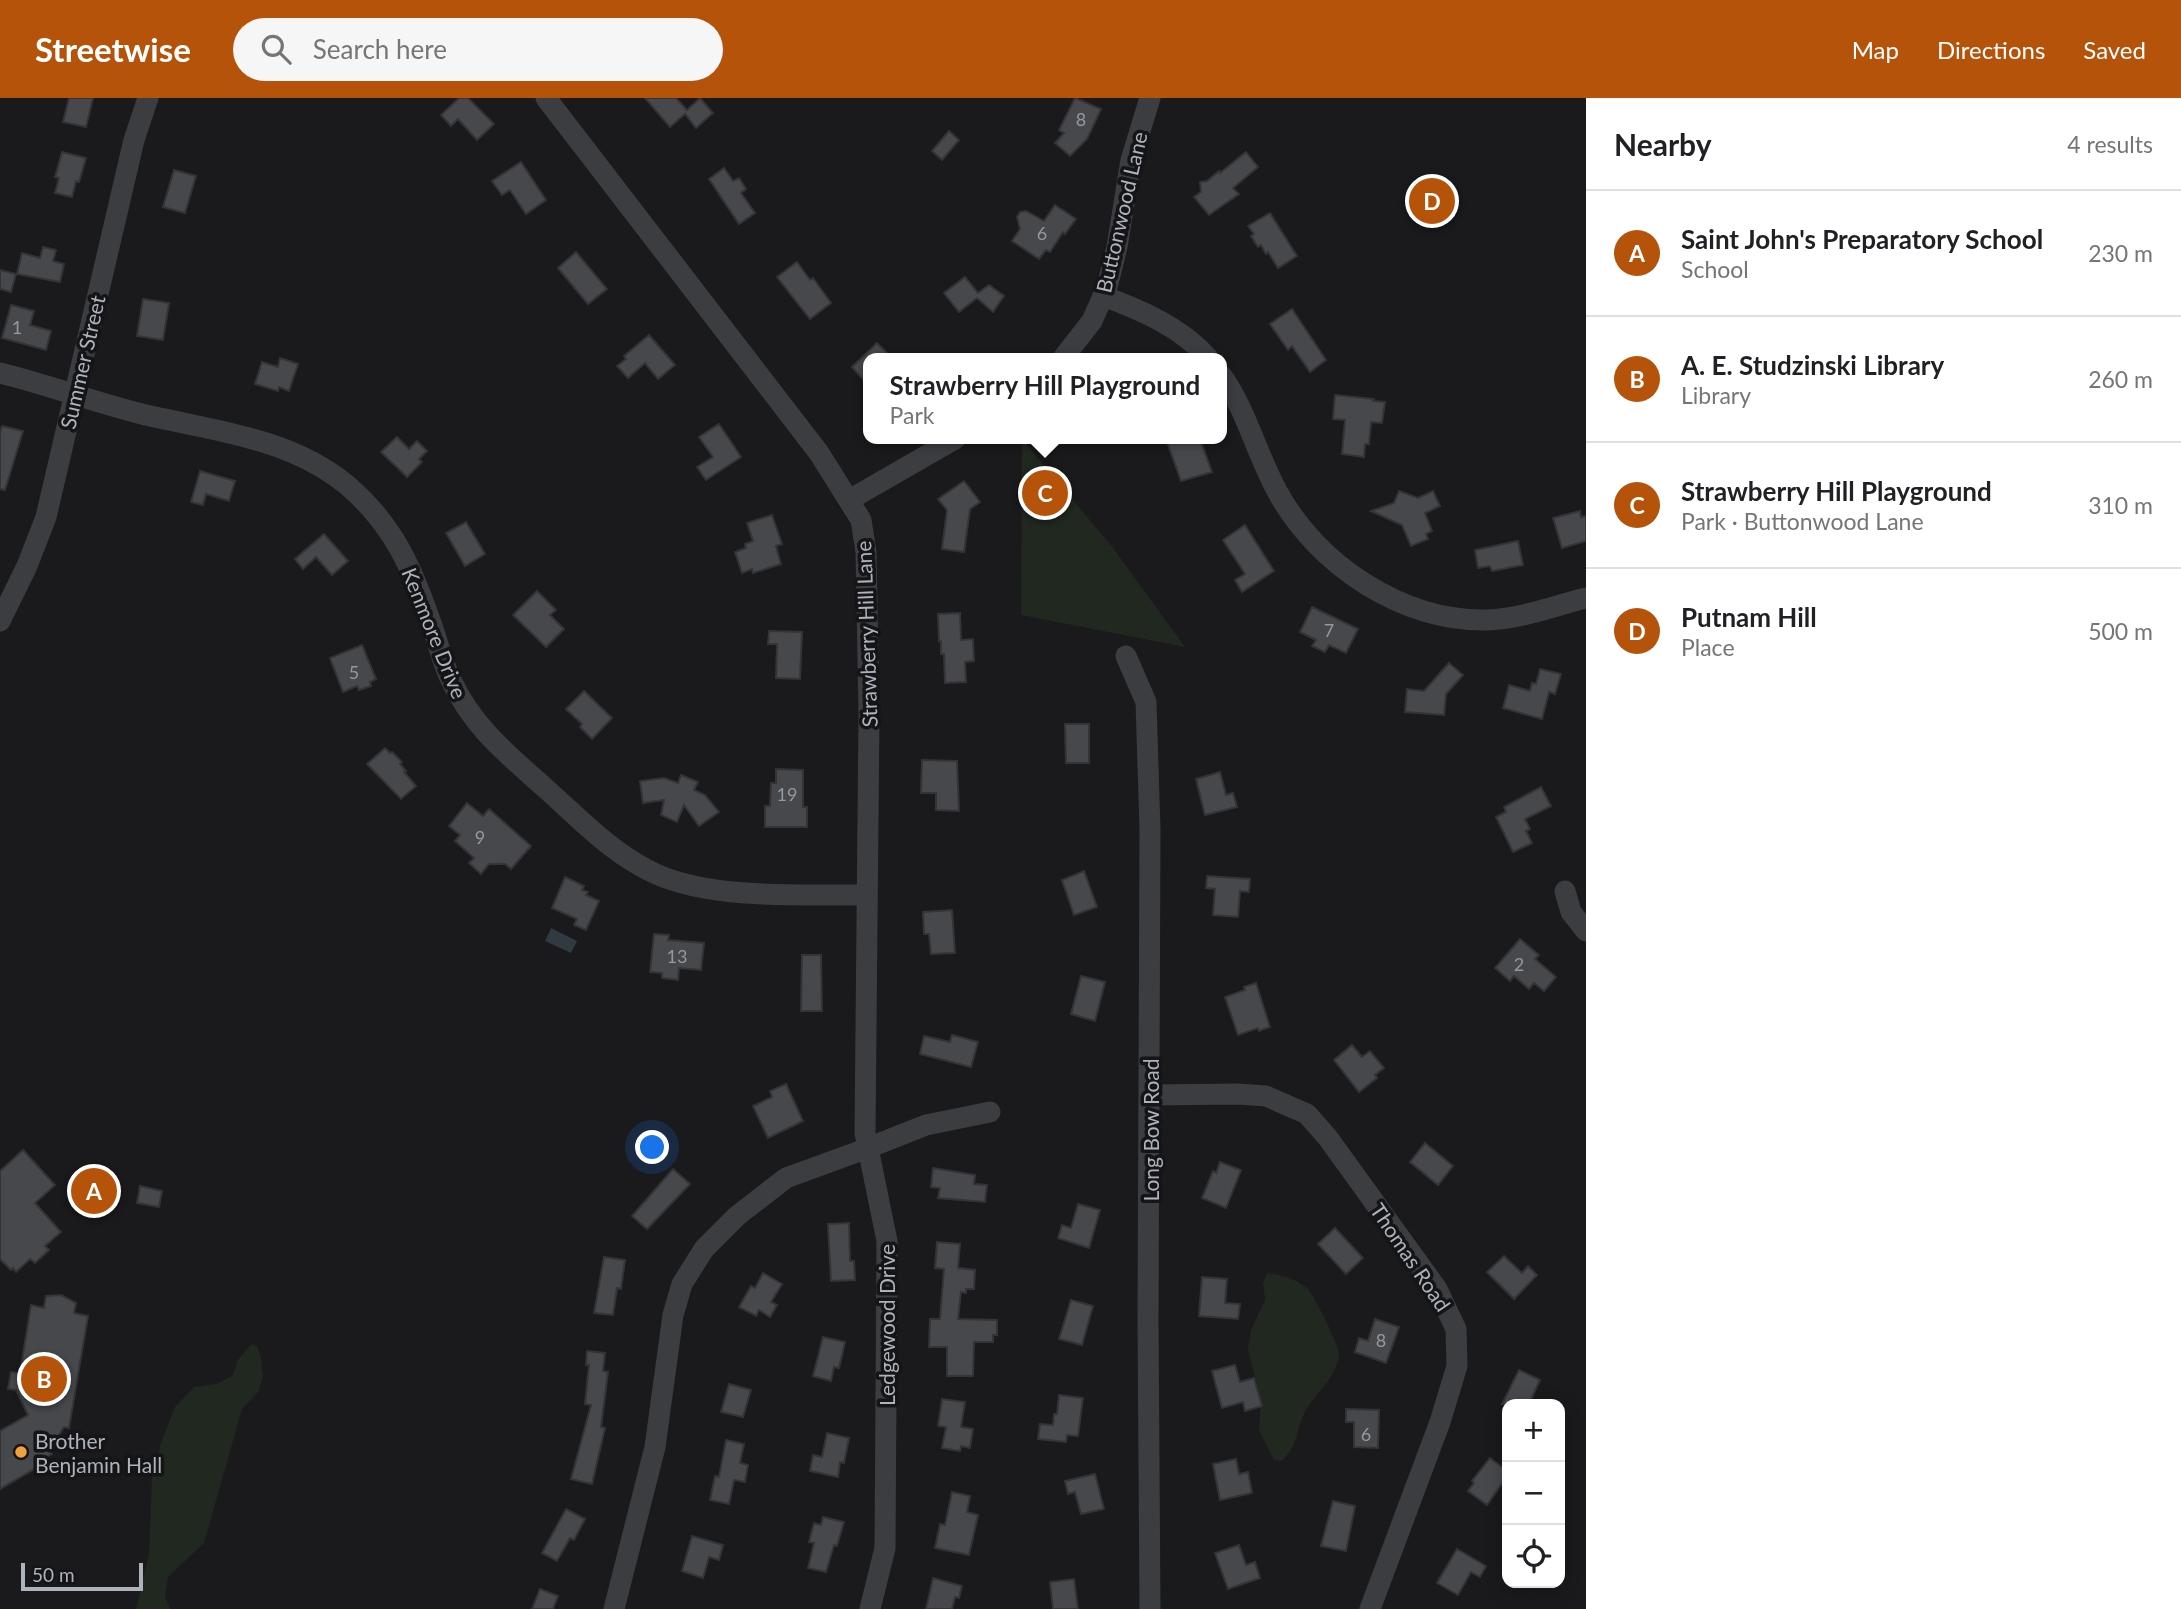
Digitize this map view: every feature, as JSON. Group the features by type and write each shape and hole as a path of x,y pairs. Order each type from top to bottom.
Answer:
{"street":[{"name":"Summer Street","path":"0,621 27,566 46,517 134,140 148,98"},
{"name":"Strawberry Hill Lane","path":"546,98 819,453 861,520 866,552 869,713 865,1133 868,1148"},
{"name":"Buttonwood Lane","path":"1067,353 1092,321 1103,296 1116,247 1131,160 1150,98"},
{"path":"1103,296 1151,316 1202,353"},
{"name":"Kenmore Drive","path":"0,373 141,413 250,437 287,449 325,469 347,486 391,533 412,572 450,678 464,706 496,746 624,856 654,873 703,888 763,893 867,895"},
{"path":"1227,386 1287,508 1314,541 1355,577 1402,602 1445,617 1466,620 1512,617 1586,598"},
{"path":"849,500 946,444"},
{"name":"Long Bow Road","path":"1126,656 1146,702 1150,844 1150,1609"},
{"path":"1565,891 1571,912 1586,931"},
{"name":"Thomas Road","path":"1150,1095 1266,1096 1307,1114 1328,1138 1437,1289 1456,1329 1457,1366 1440,1422 1370,1609"},
{"path":"614,1609 653,1459 671,1326 682,1284 704,1249 737,1216 786,1178 926,1125 990,1112"},
{"name":"Ledgewood Drive","path":"868,1148 887,1241 885,1548 870,1609"}],"shaded area":[{"path":"1022,444 1026,444 1113,548 1185,647 1021,615"},
{"path":"551,928 577,941 571,953 545,941"},
{"path":"1267,1273 1288,1278 1307,1288 1325,1319 1339,1354 1334,1371 1308,1407 1294,1443 1282,1461 1274,1460 1259,1430 1261,1401 1248,1350 1251,1330 1265,1300 1263,1283"},
{"path":"251,1344 257,1346 263,1377 258,1392 242,1409 204,1543 168,1577 165,1596 170,1609 136,1609 149,1554 152,1477 175,1407 194,1387 217,1384 233,1375 238,1360"}],"building":[{"path":"69,98 93,98 86,127 63,122"},
{"path":"459,98 468,98 494,124 477,140 458,119 451,126 441,115"},
{"path":"645,98 676,98 687,110 700,98 713,113 696,128 685,114 670,127"},
{"path":"1075,98 1101,109 1087,139 1070,156 1055,143 1064,133 1059,130"},
{"path":"949,131 959,140 942,160 932,151"},
{"path":"62,152 86,158 72,197 55,193 59,178 55,177"},
{"path":"1246,152 1258,167 1233,188 1239,194 1209,215 1194,197 1201,192 1200,182 1207,181 1219,171 1220,173"},
{"path":"521,162 546,200 526,214 510,190 502,195 492,181"},
{"path":"724,168 733,181 739,178 746,189 741,193 755,213 739,224 709,179"},
{"path":"174,170 196,176 185,213 163,207"},
{"path":"1055,205 1076,219 1065,234 1063,232 1050,252 1046,250 1039,259 1012,241 1020,229 1017,217 1020,212 1026,211 1044,221"},
{"path":"1270,213 1297,256 1278,268 1268,252 1266,254 1261,245 1258,247 1248,226"},
{"path":"43,247 56,250 53,261 64,264 60,282 17,274 22,253 40,258"},
{"path":"576,252 607,289 588,304 558,268"},
{"path":"797,262 810,280 813,278 831,303 810,319 777,277"},
{"path":"0,270 16,274 11,292 0,289"},
{"path":"965,277 978,293 989,285 1004,296 993,312 977,298 959,312 944,293"},
{"path":"143,299 169,303 163,340 137,336"},
{"path":"11,305 34,311 30,325 51,331 46,350 2,338"},
{"path":"1292,309 1326,360 1310,372 1292,346 1288,350 1270,324"},
{"path":"649,335 675,365 658,379 645,363 628,378 617,366 626,359 624,356"},
{"path":"877,343 887,353 867,353"},
{"path":"863,356 863,379 852,367"},
{"path":"280,358 298,364 289,391 279,387 278,391 255,384 262,362 278,367"},
{"path":"1335,395 1385,402 1382,423 1371,422 1369,444 1365,444 1364,457 1342,454 1345,420 1333,419"},
{"path":"719,424 741,457 706,480 697,467 713,457 699,437"},
{"path":"2,426 23,431 5,490 0,489"},
{"path":"397,437 409,449 417,441 427,451 419,459 422,462 407,477 381,452"},
{"path":"1168,444 1202,444 1212,472 1181,481"},
{"path":"200,471 235,481 229,501 206,494 203,505 191,502"},
{"path":"964,481 980,502 970,509 964,552 942,549 947,510 938,499"},
{"path":"1399,491 1418,498 1433,491 1440,506 1425,513 1432,531 1426,534 1428,539 1411,546 1402,525 1371,511 1394,503"},
{"path":"1580,511 1581,517 1586,516 1586,541 1562,548 1553,518"},
{"path":"772,515 782,544 776,546 781,564 753,573 752,569 742,573 735,552 746,548 745,544 753,541 747,523"},
{"path":"466,522 485,554 465,566 446,533"},
{"path":"1245,525 1274,571 1242,592 1235,580 1245,574 1223,540"},
{"path":"324,534 348,561 332,575 316,557 303,569 295,559"},
{"path":"1518,541 1523,565 1492,571 1490,566 1478,568 1475,550"},
{"path":"537,591 556,610 550,615 564,629 546,647 513,615"},
{"path":"1312,607 1358,629 1346,653 1329,645 1325,652 1312,646 1316,640 1300,632"},
{"path":"960,613 961,640 973,639 974,661 965,662 966,682 945,683 938,614"},
{"path":"769,631 802,632 800,679 776,678 777,644 768,644"},
{"path":"362,645 376,679 370,682 371,686 359,690 357,686 343,692 330,658"},
{"path":"1449,663 1463,675 1446,694 1444,715 1405,712 1407,689 1424,691"},
{"path":"1540,669 1561,674 1555,694 1549,692 1542,719 1503,708 1509,685 1530,691 1532,683 1536,684"},
{"path":"584,691 612,718 592,739 580,727 582,724 566,709"},
{"path":"1065,724 1089,724 1089,763 1066,763"},
{"path":"385,748 402,762 400,764 406,771 404,772 416,786 401,799 367,764"},
{"path":"922,760 957,761 959,811 936,810 936,793 921,793"},
{"path":"776,769 803,770 803,807 807,807 807,827 765,827 765,806 770,806 771,783 776,783"},
{"path":"1220,772 1226,795 1233,793 1237,807 1205,815 1196,779"},
{"path":"681,775 698,782 694,790 705,795 719,812 699,826 684,805 677,822 661,815 664,800 643,803 640,781 664,778 678,783"},
{"path":"1541,787 1551,806 1525,819 1530,829 1526,831 1532,843 1513,852 1496,817 1506,812 1504,807"},
{"path":"467,803 483,816 489,809 531,846 511,869 505,864 489,864 481,874 469,863 474,858 455,841 460,835 449,826"},
{"path":"1084,871 1097,907 1074,915 1062,880"},
{"path":"1207,876 1250,879 1249,892 1240,891 1238,917 1213,915 1215,889 1206,888"},
{"path":"565,877 584,886 582,890 588,892 586,895 599,901 586,930 574,925 577,919 552,908"},
{"path":"952,910 955,953 931,954 929,934 924,934 923,912"},
{"path":"654,934 669,935 668,940 704,943 701,970 679,968 678,980 662,978 662,973 650,972"},
{"path":"1520,939 1539,955 1535,959 1556,977 1544,991 1534,983 1529,989 1514,976 1510,981 1495,968"},
{"path":"802,955 821,955 822,1011 801,1011"},
{"path":"1081,976 1105,982 1095,1021 1071,1014"},
{"path":"1256,983 1270,1027 1238,1035 1225,997"},
{"path":"952,1035 978,1042 971,1067 920,1054 924,1036 950,1042"},
{"path":"1352,1045 1362,1057 1370,1051 1384,1068 1375,1075 1377,1078 1359,1092 1334,1060"},
{"path":"786,1084 803,1121 768,1138 753,1106 772,1097 770,1091"},
{"path":"1425,1143 1453,1166 1438,1185 1410,1162"},
{"path":"23,1150 55,1185 35,1203 61,1232 45,1246 49,1250 35,1263 30,1259 16,1272 0,1259 0,1171"},
{"path":"1220,1162 1241,1170 1226,1208 1202,1198 1213,1171 1216,1173"},
{"path":"933,1168 975,1175 974,1184 987,1185 985,1202 938,1198 940,1188 931,1187"},
{"path":"673,1169 690,1184 647,1229 632,1216"},
{"path":"140,1186 162,1191 159,1207 137,1203"},
{"path":"1078,1204 1100,1210 1089,1248 1058,1238 1062,1225 1071,1228"},
{"path":"849,1223 850,1261 854,1261 855,1280 831,1281 828,1224"},
{"path":"1335,1228 1363,1258 1346,1274 1318,1244"},
{"path":"937,1242 960,1244 958,1268 975,1270 974,1289 961,1292 958,1319 997,1320 997,1335 993,1335 993,1342 974,1342 973,1376 947,1376 947,1347 929,1347 930,1319 940,1319 944,1269 935,1268"},
{"path":"1504,1256 1522,1273 1528,1266 1537,1275 1514,1299 1487,1272"},
{"path":"604,1257 625,1260 621,1289 617,1288 613,1315 594,1313"},
{"path":"763,1273 782,1284 771,1302 777,1305 770,1317 759,1310 756,1316 739,1307 751,1286 755,1288"},
{"path":"1202,1277 1227,1279 1225,1303 1240,1304 1238,1319 1199,1316"},
{"path":"61,1295 76,1303 74,1313 88,1316 69,1428 64,1427 49,1450 52,1454 45,1458 48,1461 0,1489 0,1431 28,1415 16,1390 8,1389 11,1372 20,1373 31,1305 44,1308 46,1296"},
{"path":"1071,1300 1093,1306 1082,1345 1059,1339"},
{"path":"1375,1319 1399,1327 1386,1363 1355,1352 1359,1338 1368,1341"},
{"path":"823,1337 845,1342 839,1368 834,1367 831,1381 813,1376"},
{"path":"587,1351 605,1353 603,1371 608,1372 601,1427 605,1428 592,1484 571,1479 591,1405 585,1404 589,1365 586,1365"},
{"path":"1235,1365 1240,1382 1254,1378 1262,1406 1245,1411 1243,1402 1222,1408 1212,1371"},
{"path":"1519,1370 1540,1380 1531,1399 1504,1399"},
{"path":"729,1384 751,1390 743,1417 721,1412"},
{"path":"1059,1395 1083,1398 1078,1436 1067,1435 1066,1442 1038,1439 1040,1424 1053,1425"},
{"path":"942,1399 965,1402 961,1427 973,1429 970,1448 961,1446 960,1451 942,1448 946,1427 938,1426"},
{"path":"1346,1409 1379,1410 1378,1448 1354,1447 1354,1422 1346,1422"},
{"path":"827,1433 849,1438 844,1463 840,1462 838,1477 810,1471 813,1455 822,1457"},
{"path":"726,1440 744,1444 740,1463 748,1465 745,1482 734,1480 729,1504 710,1500 715,1476 719,1477"},
{"path":"1490,1458 1502,1467 1502,1483 1487,1505 1468,1491 1474,1483 1472,1481"},
{"path":"1236,1459 1239,1474 1248,1472 1252,1493 1220,1500 1213,1464"},
{"path":"1095,1474 1104,1509 1081,1514 1075,1492 1068,1494 1065,1481"},
{"path":"952,1492 970,1496 967,1512 978,1515 969,1555 935,1548 940,1524 945,1525"},
{"path":"1333,1501 1355,1506 1346,1551 1321,1546"},
{"path":"566,1509 585,1519 574,1540 570,1538 557,1561 542,1553"},
{"path":"823,1517 844,1522 826,1572 808,1568 814,1543 809,1542 814,1523 821,1525"},
{"path":"692,1536 723,1545 719,1560 709,1557 703,1578 682,1571"},
{"path":"1239,1545 1246,1565 1255,1562 1260,1578 1228,1589 1215,1553"},
{"path":"1457,1549 1486,1566 1480,1577 1471,1572 1458,1595 1437,1583"},
{"path":"933,1578 962,1586 952,1609 926,1609"},
{"path":"1074,1579 1078,1609 1053,1609 1050,1582"},
{"path":"540,1589 558,1596 553,1609 532,1609"}],"place":[{"name":"Putnam Hill","path":"1432,201"},
{"name":"Strawberry Hill Playground","path":"1045,493"},
{"name":"Saint John's Preparatory School","path":"94,1191"},
{"name":"A. E. Studzinski Library","path":"44,1379"},
{"name":"Brother Benjamin Hall","path":"21,1452"}]}
